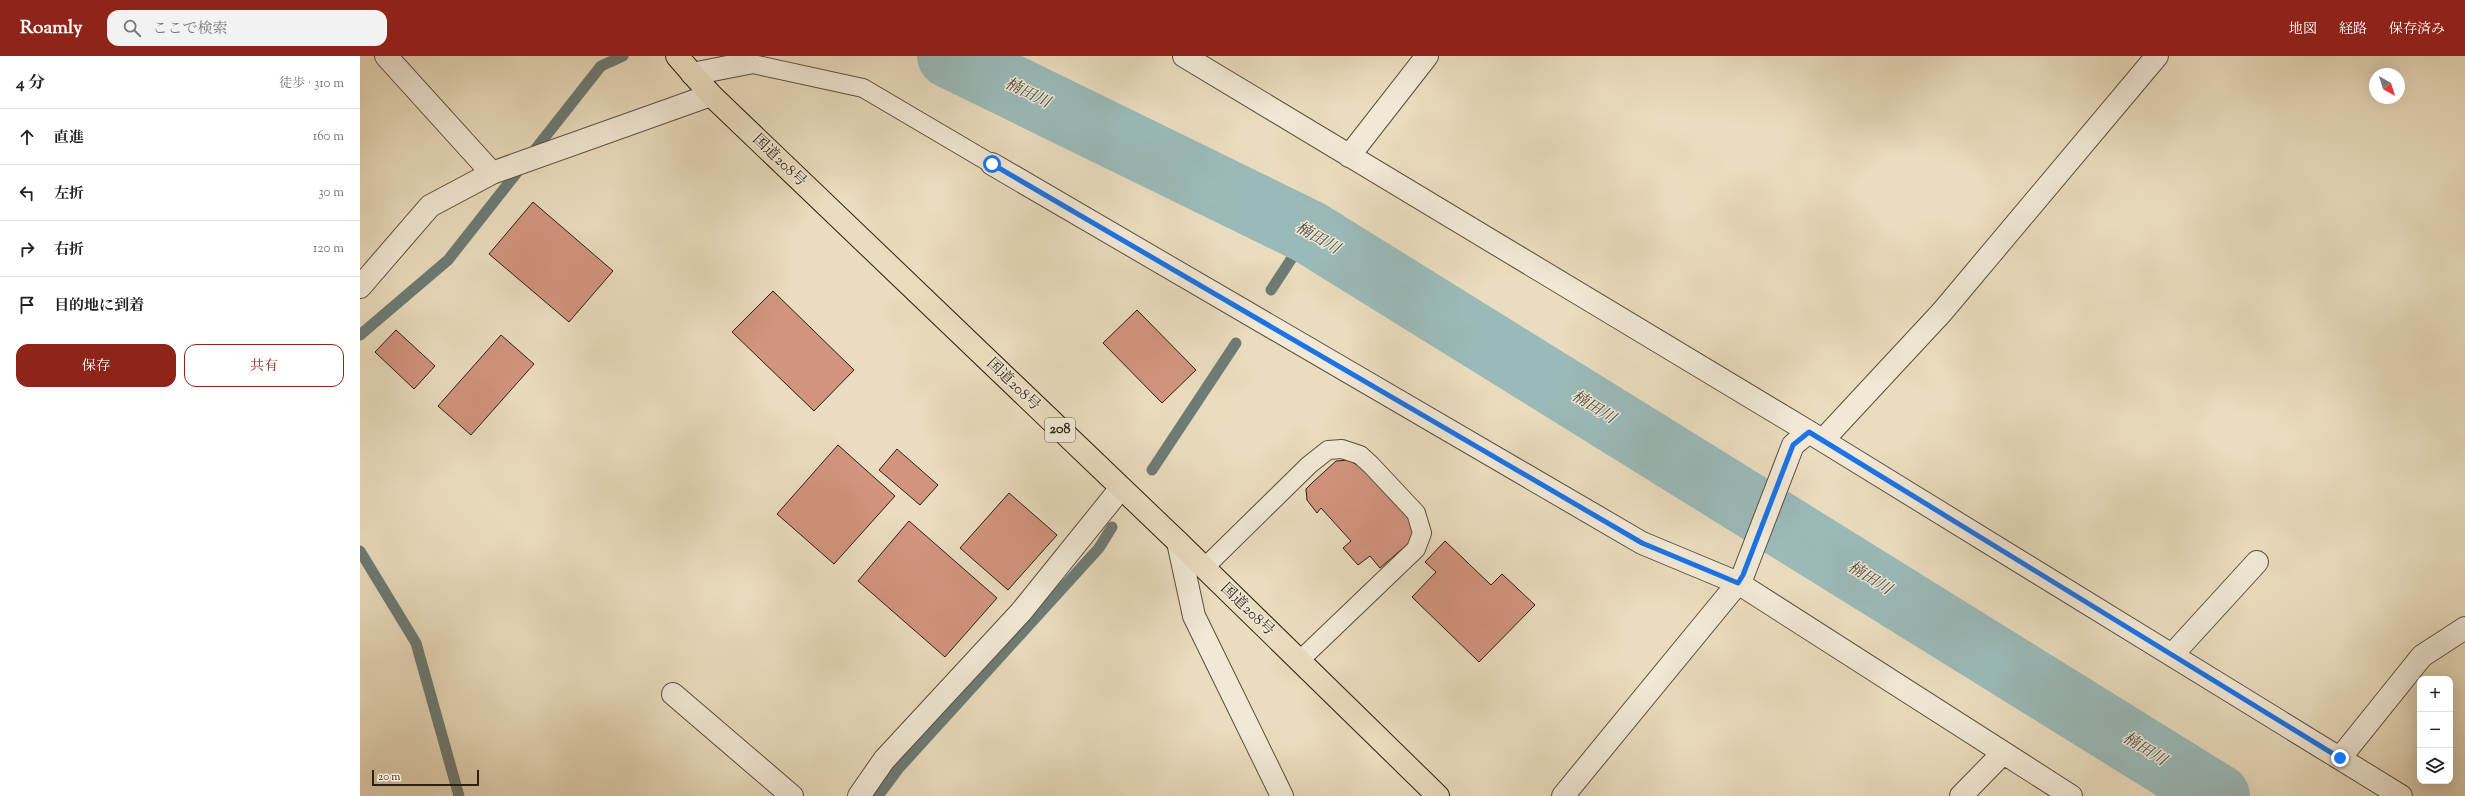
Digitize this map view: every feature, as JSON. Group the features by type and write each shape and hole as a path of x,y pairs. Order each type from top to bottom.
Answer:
{"highway":[{"name":"国道208号","path":"684,64 711,95 1178,542 1438,796"}],"street":[{"path":"386,56 492,173"},
{"path":"1184,56 1808,439 2172,655 2400,796"},
{"path":"1349,156 1426,56"},
{"path":"1563,796 1740,579 1808,439 1942,312 2157,56"},
{"path":"684,64 748,63"},
{"path":"360,287 430,206 492,173 711,95"},
{"path":"992,164 1642,543 1740,579 2003,753 2071,796"},
{"path":"859,796 884,760 1021,612 1121,488"},
{"path":"1178,542 1194,616 1282,796"},
{"path":"2172,655 2257,562"},
{"path":"2340,758 2422,656 2465,628"},
{"path":"673,694 792,796"},
{"path":"1961,796 2003,753"}],"lane":[{"path":"748,63 863,88 992,164"},
{"path":"1204,568 1269,502 1328,450 1342,449 1360,455 1371,465 1416,513 1422,533 1419,543 1299,661"}],"building":[{"path":"533,202 613,271 569,322 489,254"},
{"path":"773,291 854,370 814,411 732,332"},
{"path":"1137,310 1196,370 1162,403 1103,343"},
{"path":"396,330 435,366 414,389 375,352"},
{"path":"501,335 534,364 471,435 438,406"},
{"path":"838,445 895,496 834,564 777,514"},
{"path":"897,449 938,485 920,505 879,470"},
{"path":"1348,460 1363,468 1411,521 1411,528 1417,536 1380,568 1370,556 1358,565 1343,548 1351,541 1321,508 1317,513 1307,500 1306,489 1313,482 1336,461"},
{"path":"1009,493 1057,535 1008,590 960,548"},
{"path":"909,521 997,598 945,657 858,581"},
{"path":"1445,541 1491,585 1502,574 1535,605 1479,662 1412,597 1436,572 1425,562"}],"waterway":[{"path":"360,335 448,260 601,66 623,56"},
{"name":"楠田川","path":"949,56 1309,232 2218,796"},
{"path":"1271,290 1309,232"},
{"path":"1152,470 1236,343"},
{"path":"878,796 899,768 1099,548 1112,527"},
{"path":"360,551 416,643 459,796"}],"route":[{"path":"992,164 1642,543 1738,583 1743,575 1793,445 1809,432 2340,758"}]}
